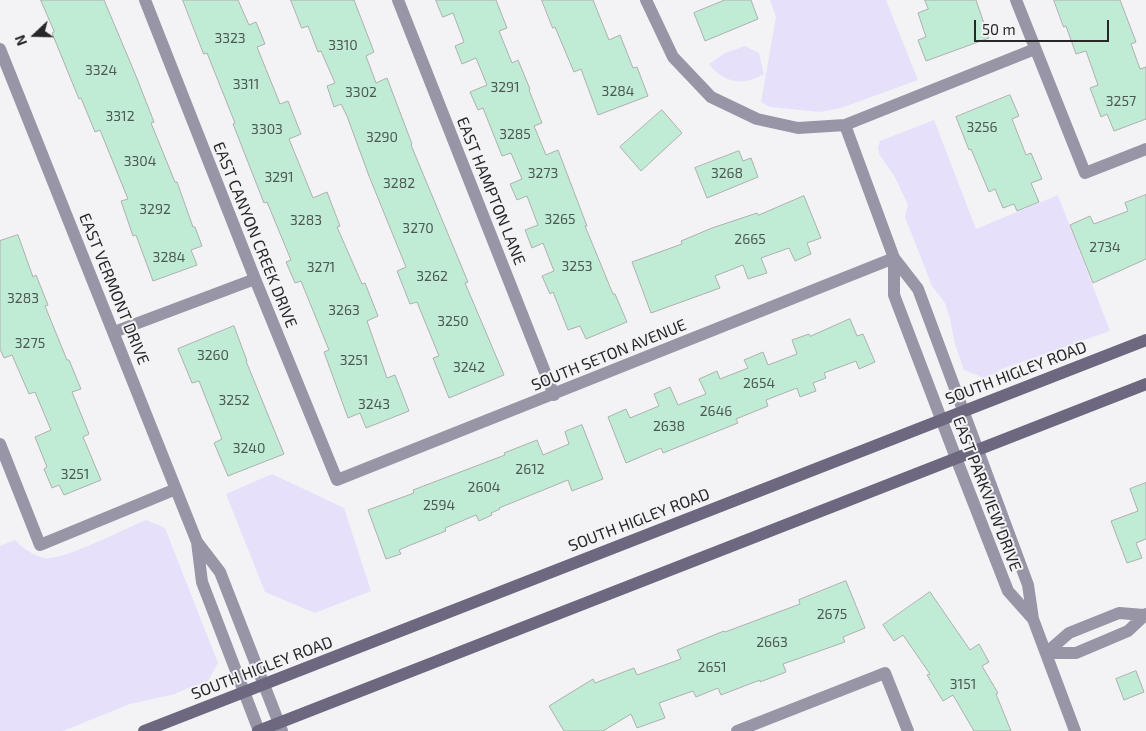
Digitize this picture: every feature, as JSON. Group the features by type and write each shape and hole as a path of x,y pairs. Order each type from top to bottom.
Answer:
{"main road":[{"name":"SOUTH HIGLEY ROAD","path":"144,731 1146,340"},
{"path":"259,731 280,727 1146,384"}],"street":[{"name":"EAST CANYON CREEK DRIVE","path":"145,0 337,480"},
{"name":"EAST HAMPTON LANE","path":"398,0 554,395"},
{"path":"646,0 674,57 711,97 757,119 798,128 845,125 1035,49"},
{"path":"1016,0 1085,173 1146,149"},
{"name":"EAST VERMONT DRIVE","path":"0,49 176,489 198,542 220,572 265,684 280,727"},
{"name":"EAST PARKVIEW DRIVE","path":"845,125 894,258 918,289 1028,585 1032,619 1076,731"},
{"name":"SOUTH SETON AVENUE","path":"337,480 894,258"},
{"name":"EAST PARKVIEW DRIVE","path":"894,258 894,295 941,419 1008,591 1032,619"},
{"path":"114,332 255,279"},
{"path":"0,444 40,545 176,489"},
{"name":"EAST VERMONT DRIVE","path":"198,542 202,582 259,731"},
{"path":"1046,653 1069,633 1120,613 1145,615"},
{"path":"1046,653 1076,653 1128,631 1145,615"},
{"path":"737,731 885,673 908,731"}],"shaded area":[{"path":"770,0 886,0 918,80 841,108 820,112 770,107 761,102 776,17"},
{"path":"745,46 759,53 764,74 749,80 735,81 721,76 709,64 725,53"},
{"path":"934,120 976,229 1058,195 1110,331 999,370 997,373 984,378 964,370 955,344 945,303 932,286 905,217 908,205 895,177 879,154 878,148 880,141"},
{"path":"272,474 344,508 371,591 315,613 265,592 226,494"},
{"path":"146,520 165,528 218,663 207,683 175,694 130,704 63,731 0,731 0,546 15,540 25,549 37,555 45,558 54,558 95,543"}],"building":[{"path":"41,0 104,0 154,122 151,123 202,246 191,250 197,265 153,281 136,235 133,236 121,201 128,199 100,130 95,132 81,98 79,99 52,33 54,32"},
{"path":"183,0 238,0 249,25 256,22 265,44 257,47 280,104 288,101 301,134 289,139 313,198 327,192 340,226 337,227 362,284 365,283 378,316 367,321 387,378 395,375 409,411 366,428 360,413 348,418 324,352 329,350 301,281 295,283 286,262 291,260 267,202 264,203 233,124 235,123 207,53 204,54"},
{"path":"291,0 354,0 374,52 366,56 376,83 387,78 411,145 468,282 465,283 504,375 449,398 433,358 439,356 417,302 410,304 397,271 406,267 347,116 341,104 334,107 327,86 335,83 321,51 318,52 308,26 302,28"},
{"path":"436,0 496,0 507,28 499,31 512,63 518,60 542,123 534,126 546,155 558,150 587,226 585,226 613,294 615,294 627,322 586,339 580,326 568,330 553,292 550,294 542,276 554,271 543,243 532,248 525,230 538,225 527,196 517,200 510,184 522,179 511,153 502,156 483,108 478,110 470,92 487,85 476,58 462,64 455,46 464,42 453,13 443,17"},
{"path":"542,0 593,0 609,40 620,35 633,68 637,67 648,96 598,115 581,69 574,72"},
{"path":"725,0 751,0 758,19 705,41 694,13"},
{"path":"925,0 976,0 989,38 926,61 918,40 926,37 918,13 928,9"},
{"path":"1054,0 1120,0 1136,42 1131,44 1140,69 1146,67 1146,119 1114,131 1107,114 1101,117 1090,88 1098,85 1086,51 1076,54"},
{"path":"1010,95 1019,116 1012,119 1026,155 1031,153 1042,179 1031,183 1039,202 1017,211 1014,204 1003,208 995,189 989,192 956,117"},
{"path":"662,110 682,133 641,171 620,147"},
{"path":"739,151 743,161 751,158 758,177 707,198 695,168"},
{"path":"1146,195 1146,259 1093,283 1070,225 1090,216 1094,224 1128,211 1125,203"},
{"path":"804,196 821,238 807,243 811,254 795,261 789,248 761,258 767,273 748,279 743,265 715,276 720,288 651,313 632,262 682,244 681,241 712,228 757,213 758,215"},
{"path":"18,235 33,277 36,275 48,305 45,306 81,389 72,392 89,434 83,437 101,480 64,495 59,485 52,488 44,469 47,467 35,437 51,430 35,392 29,394 12,355 4,358 0,349 0,241"},
{"path":"850,319 857,336 863,334 875,362 859,369 856,361 824,373 826,378 813,383 816,391 800,397 797,388 766,400 768,406 736,419 738,423 663,453 661,448 626,463 608,417 626,409 630,418 659,406 654,394 670,387 678,405 706,394 699,379 717,371 720,379 748,368 744,360 763,352 768,365 797,354 792,340 809,334 810,336"},
{"path":"234,326 246,361 284,454 228,476 214,443 222,439 199,381 192,383 178,349"},
{"path":"582,425 603,479 572,491 568,480 499,508 491,513 492,515 479,521 476,515 445,528 446,531 399,550 401,554 386,559 368,510 414,493 413,490 505,455 504,453 537,440 543,455 569,444 565,432"},
{"path":"1146,483 1146,539 1136,543 1142,558 1127,563 1111,521 1138,511 1130,489"},
{"path":"846,581 865,628 843,637 845,642 783,664 786,672 721,695 718,688 696,697 693,691 659,703 665,718 637,728 631,714 603,731 564,731 549,706 593,679 595,683 634,668 637,675 681,659 677,650 800,604 799,600"},
{"path":"930,592 970,650 979,644 989,662 982,666 998,693 996,694 1011,731 974,731 953,695 943,701 927,675 930,674 903,635 894,641 883,625"},
{"path":"1136,671 1144,692 1124,700 1116,679"}]}
